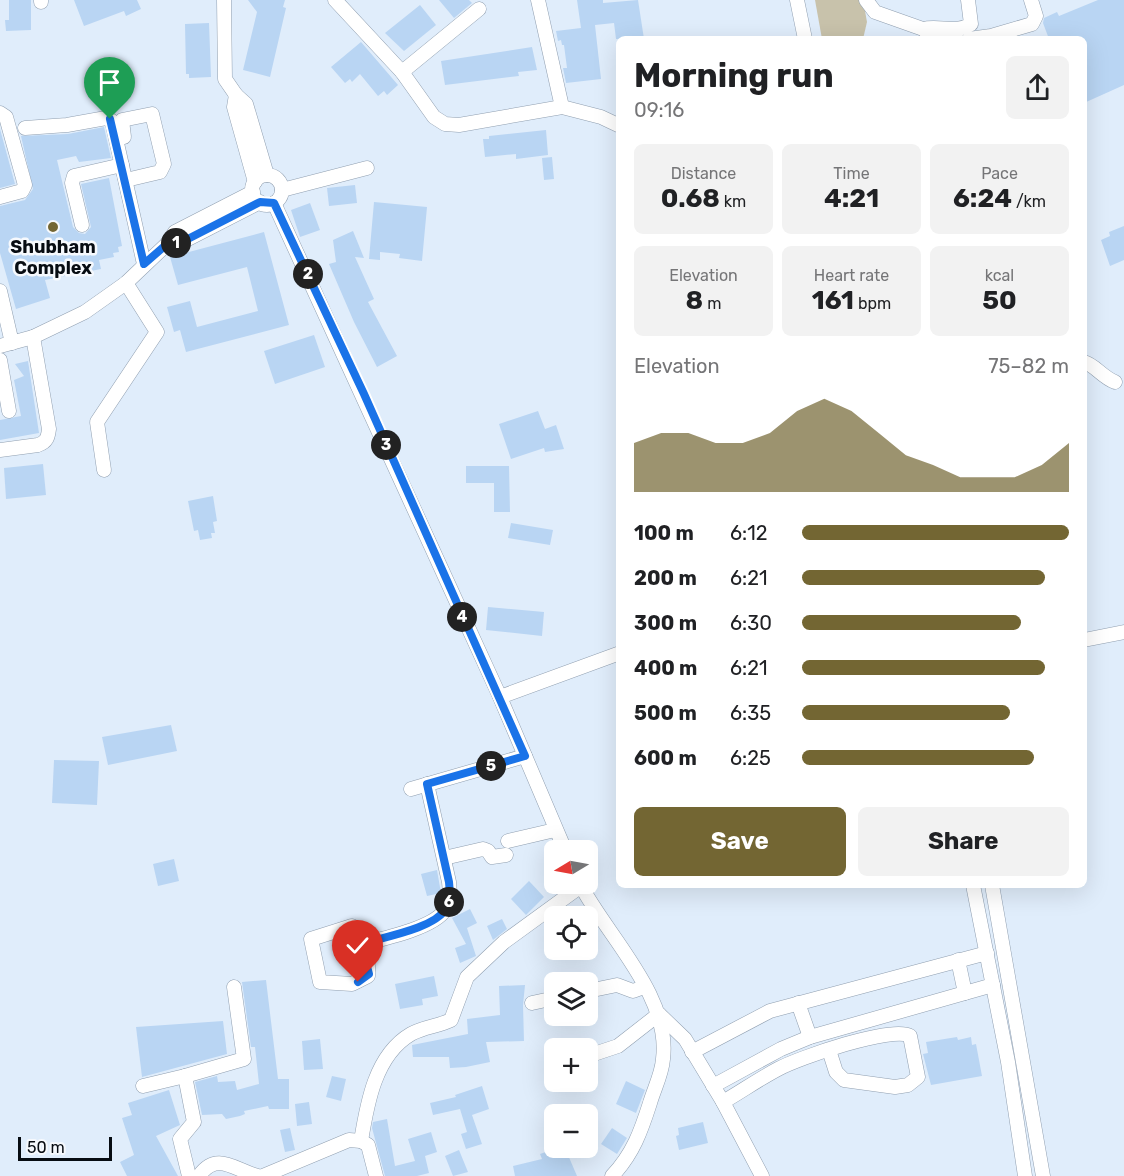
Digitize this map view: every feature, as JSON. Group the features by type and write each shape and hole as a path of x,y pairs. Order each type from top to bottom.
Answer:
{"street":[{"path":"224,0 224,68 228,88 236,95 234,106 259,188 274,203 500,697 560,840"},
{"path":"335,0 402,72 434,117 445,124 459,125 562,106 601,117 616,124"},
{"path":"538,0 562,106"},
{"path":"804,36 798,5 810,0"},
{"path":"866,0 875,12 923,29 931,36"},
{"path":"923,29 934,26 956,29 968,27 971,24 968,0"},
{"path":"991,36 1032,24 1036,16 1031,0"},
{"path":"402,72 479,9"},
{"path":"0,113 6,117 25,185 22,191 0,197"},
{"path":"129,179 160,172 164,167 152,114 121,121 129,179 144,264"},
{"path":"25,128 110,119 122,165 129,179"},
{"path":"82,225 72,183 74,176 122,165"},
{"path":"274,203 282,190 367,168"},
{"path":"0,291 6,344 33,337 85,312 126,283 167,244 175,232 279,180 282,190"},
{"path":"104,470 97,422 157,332 126,283"},
{"path":"0,450 38,445 44,443 48,437 49,429 33,337"},
{"path":"0,360 9,411"},
{"path":"1087,363 1102,376 1115,382"},
{"path":"1087,639 1124,632"},
{"path":"500,697 616,654"},
{"path":"411,789 525,756"},
{"path":"357,945 438,919 450,898 444,858 427,784"},
{"path":"444,858 483,849 488,851 492,857 507,848 555,830"},
{"path":"974,888 1008,1062 1021,1175"},
{"path":"993,888 1042,1176"},
{"path":"361,1141 369,1090 388,1056 411,1034 451,1020 466,977 504,942 569,894"},
{"path":"587,894 621,946 659,1014 685,1039 723,1102 762,1176"},
{"path":"352,926 356,929 357,945 368,976 352,984 323,983 318,980 309,942 313,937 352,926"},
{"path":"692,1052 752,1019 798,1003 987,953"},
{"path":"958,960 965,993"},
{"path":"598,989 617,985 633,991 644,987"},
{"path":"713,1086 781,1048 810,1037 993,985"},
{"path":"143,1086 244,1059 234,987"},
{"path":"532,1003 544,1000"},
{"path":"798,1003 810,1037"},
{"path":"598,1053 618,1046 659,1014"},
{"path":"612,1176 625,1163 638,1141 663,1060 659,1014"},
{"path":"723,1102 780,1068 830,1050 864,1040 905,1033 912,1042 918,1077 913,1083 895,1087 844,1080 836,1072 830,1050"},
{"path":"185,1076 194,1122 180,1139 189,1176"},
{"path":"263,1176 349,1140 361,1141 368,1146 376,1176"},
{"path":"199,1176 210,1165 223,1162 258,1176"}],"shaded area":[{"path":"815,0 863,0 867,22 864,36 821,36"}],"building":[{"path":"9,0 31,0 31,30 6,31 5,20 9,20"},
{"path":"74,0 137,0 141,9 126,16 124,11 84,26"},
{"path":"248,0 285,0 283,7 286,8 270,77 243,70 257,12"},
{"path":"439,0 469,0 472,3 454,18"},
{"path":"577,0 603,0 603,3 638,0 644,36 616,36 616,39 614,23 595,25 601,79 566,83 563,68 567,68 564,45 561,40 558,41 556,31 581,28"},
{"path":"1098,0 1124,0 1124,85 1087,102 1087,36 1048,36 1043,23 1044,18 1057,12 1059,16"},
{"path":"420,5 436,25 404,51 385,33"},
{"path":"209,23 211,77 189,78 189,74 186,74 185,24"},
{"path":"361,42 398,85 387,95 384,91 378,96 360,74 352,82 350,79 345,83 331,67"},
{"path":"532,47 537,70 518,72 519,76 445,85 441,61"},
{"path":"104,127 111,158 79,162 76,156 57,160 73,227 79,233 85,234 91,227 81,184 109,178 122,246 118,247 119,252 113,253 114,257 99,260 101,269 45,280 50,298 16,309 0,253 0,206 25,200 33,189 21,136 68,134"},
{"path":"0,129 15,184 0,188"},
{"path":"546,130 548,155 516,159 516,154 485,157 483,139 489,139 489,136"},
{"path":"552,157 554,179 544,180 542,158"},
{"path":"355,185 357,203 329,206 327,188"},
{"path":"374,202 427,207 422,261 399,258 400,254 380,252 380,260 369,259"},
{"path":"310,203 320,230 300,237 291,210"},
{"path":"1124,226 1124,260 1110,266 1101,240 1110,236 1109,232"},
{"path":"353,231 364,258 355,257 374,299 368,302 397,356 377,367 354,322 329,264 336,262 333,240"},
{"path":"264,232 289,325 186,352 180,330 174,332 167,307 190,301 197,327 258,311 247,267 178,285 170,257"},
{"path":"314,335 325,367 275,384 264,351"},
{"path":"28,361 39,433 0,440 0,420 21,416 14,380 24,376 15,364"},
{"path":"538,411 545,429 556,425 564,449 545,452 544,448 511,459 499,424"},
{"path":"43,464 46,495 6,499 4,468"},
{"path":"466,466 509,466 510,512 494,512 494,483 466,483"},
{"path":"213,496 217,521 213,522 215,533 211,533 212,538 200,540 198,530 194,531 188,501"},
{"path":"511,523 553,530 550,545 508,538"},
{"path":"488,607 544,612 542,636 486,630"},
{"path":"171,725 177,751 108,765 102,737"},
{"path":"54,760 99,761 97,805 52,803"},
{"path":"174,859 179,881 158,886 153,864"},
{"path":"437,870 441,893 427,896 421,874"},
{"path":"529,881 544,897 526,915 511,899"},
{"path":"470,909 477,923 467,928 476,956 460,963 455,948 466,944 452,918"},
{"path":"502,919 507,929 493,940 487,926"},
{"path":"434,976 438,996 422,999 423,1005 400,1009 395,984"},
{"path":"266,980 278,1079 289,1079 289,1109 269,1109 268,1106 244,1111 245,1114 226,1119 222,1114 202,1115 195,1082 217,1076 218,1082 235,1081 237,1090 259,1084 255,1047 251,1047 242,982"},
{"path":"525,985 524,1041 486,1042 490,1062 466,1067 450,1068 449,1057 413,1057 412,1045 468,1034 467,1019 500,1015 499,986"},
{"path":"223,1021 227,1054 142,1077 136,1027"},
{"path":"957,1037 958,1040 971,1037 972,1045 976,1044 982,1076 931,1085 923,1054 928,1053 926,1042"},
{"path":"320,1039 323,1069 304,1070 302,1041"},
{"path":"332,1076 346,1079 341,1101 326,1097"},
{"path":"626,1081 645,1090 636,1113 616,1104"},
{"path":"482,1086 489,1109 472,1115 482,1144 466,1149 461,1134 467,1132 460,1109 433,1115 430,1103 456,1097 455,1095"},
{"path":"169,1090 180,1125 156,1136 178,1176 127,1176 120,1162 134,1155 122,1118 132,1115 128,1103"},
{"path":"309,1102 312,1124 297,1126 295,1104"},
{"path":"387,1119 395,1166 415,1161 408,1139 431,1132 437,1152 425,1156 429,1173 417,1176 385,1176 372,1128 373,1122"},
{"path":"703,1122 708,1143 679,1150 676,1136 679,1135 678,1128"},
{"path":"290,1128 295,1150 285,1152 280,1130"},
{"path":"612,1128 627,1138 617,1154 601,1144"},
{"path":"459,1150 468,1172 453,1176 445,1156"},
{"path":"544,1153 544,1158 569,1158 577,1176 515,1176 513,1166 542,1159 540,1154"}],"place":[{"name":"Shubham Complex","path":"53,227"}],"route":[{"path":"110,119 144,264 167,244 180,243 260,202 274,203 364,394 525,756 427,784 449,882 450,898 446,909 438,919 361,944 369,974 358,982"}]}
